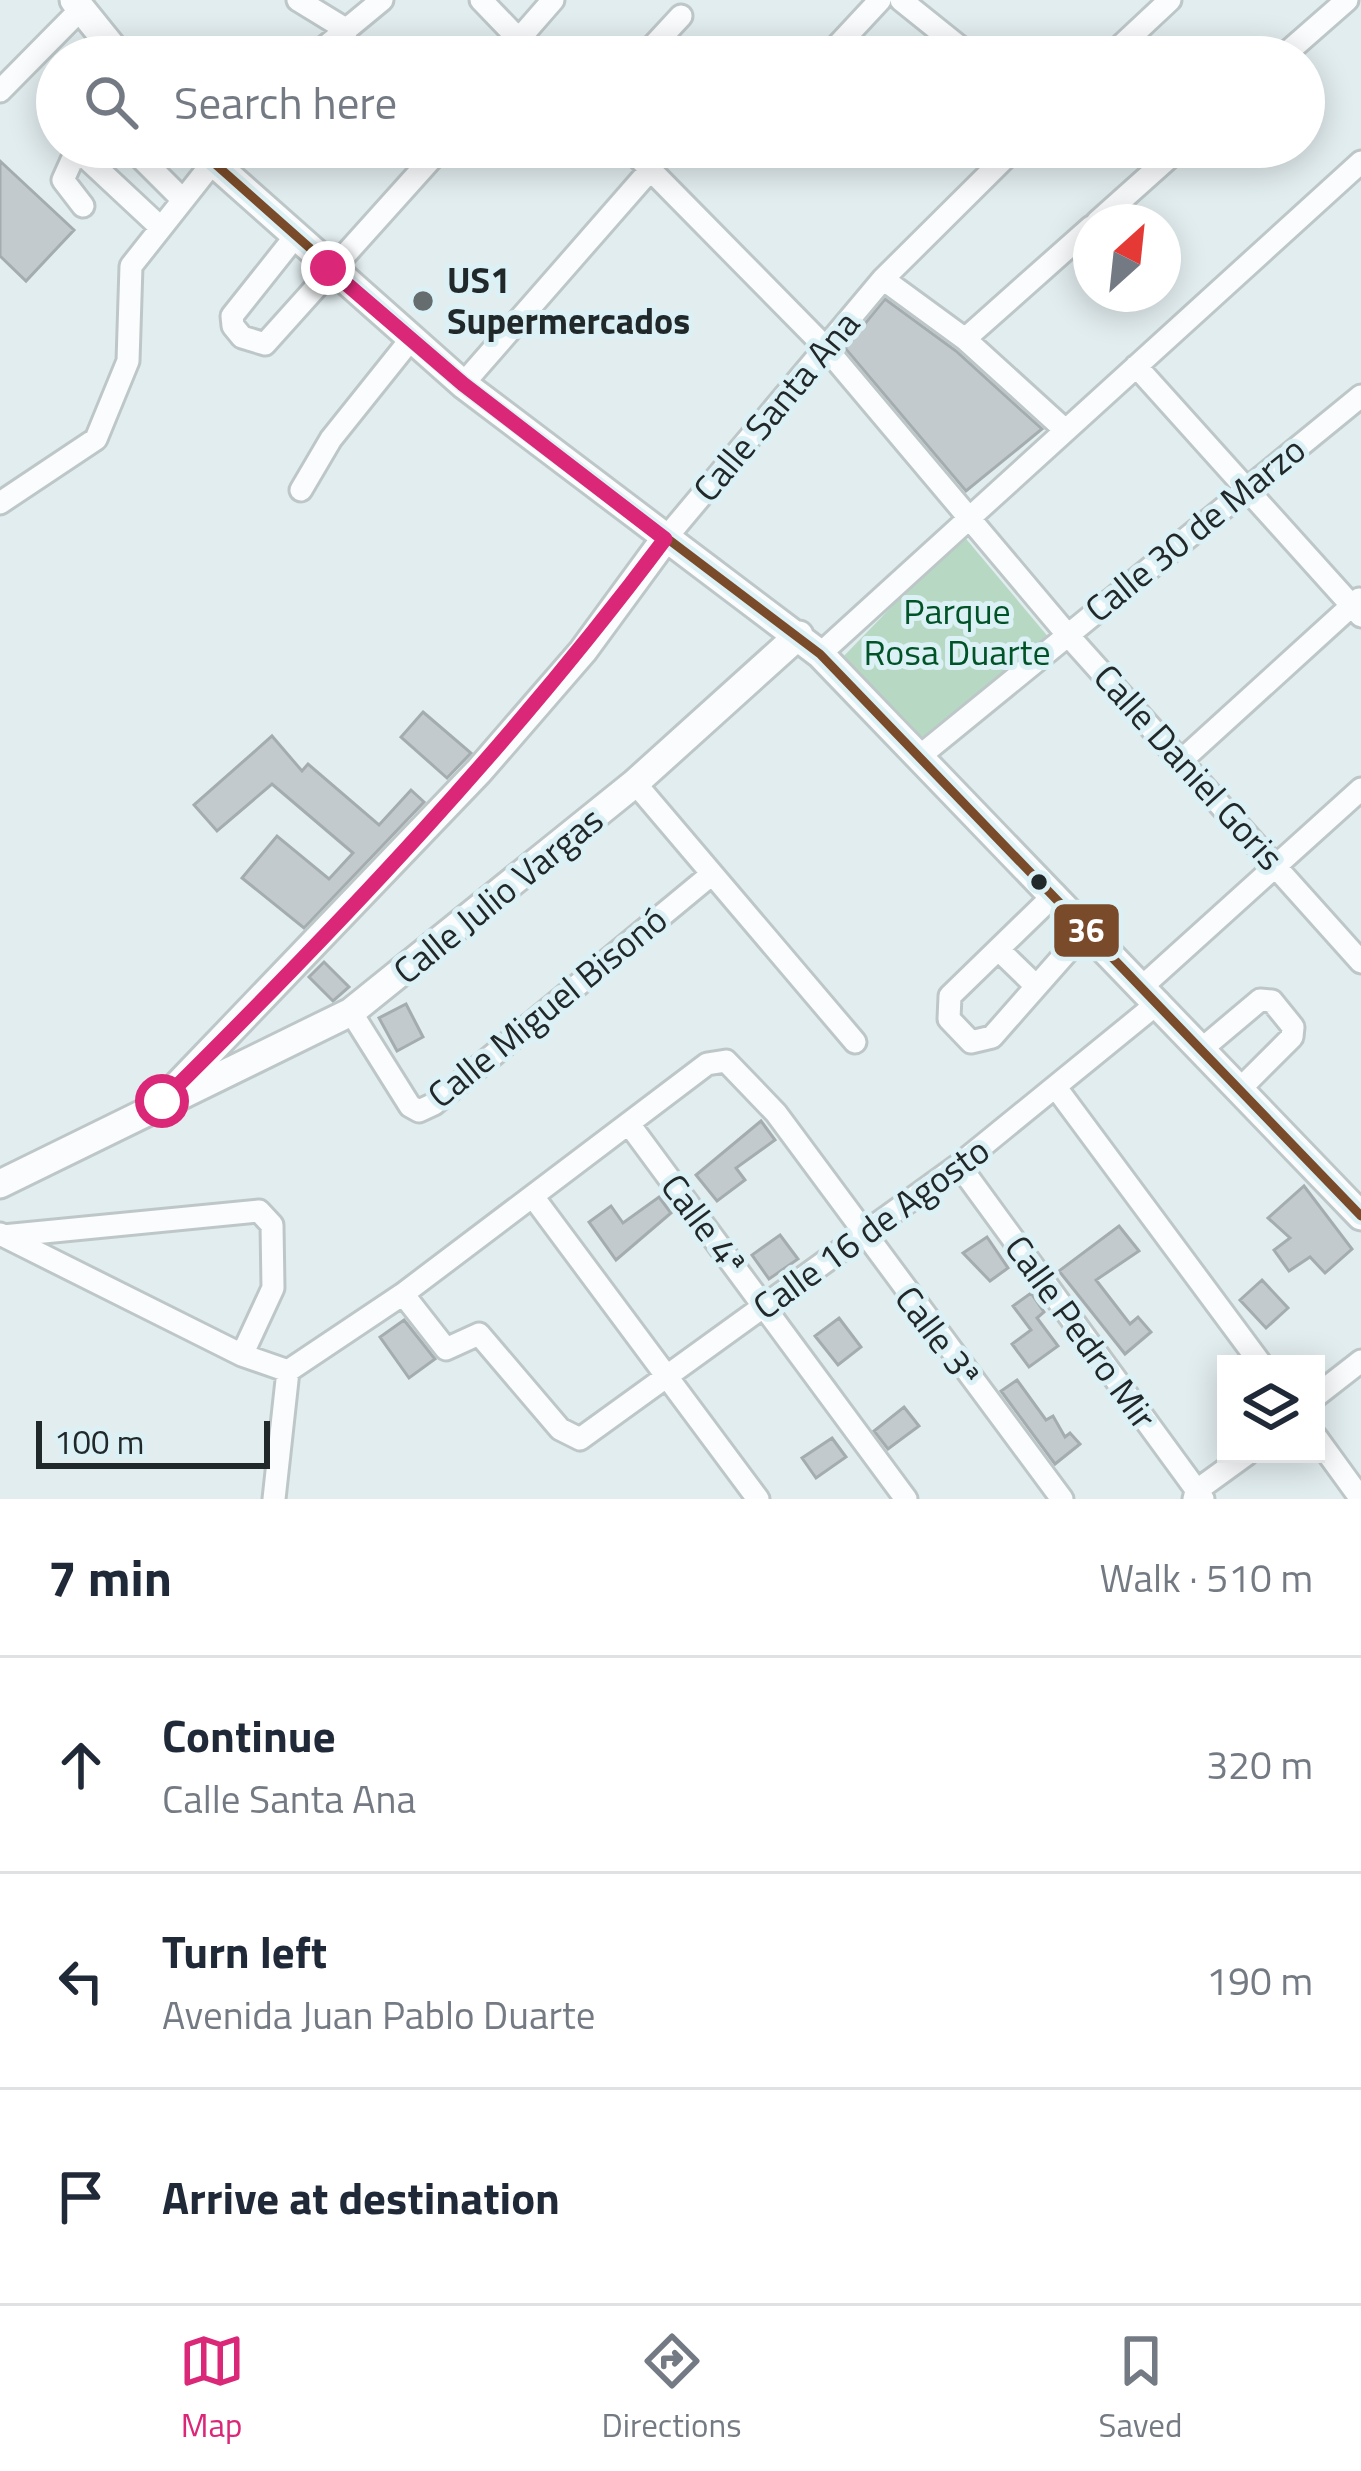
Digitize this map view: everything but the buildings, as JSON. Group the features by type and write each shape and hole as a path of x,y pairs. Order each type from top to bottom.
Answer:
{"main road":[{"path":"77,4 103,36"},
{"path":"222,168 294,238 463,384 809,644 1152,993 1361,1216"},
{"name":"Calle Santa Ana","path":"162,1101 247,1017 523,721 665,539"},
{"name":"Calle Julio Vargas","path":"0,1184 351,1012 809,644"},
{"path":"247,1017 268,1051"}],"street":[{"path":"298,0 346,30"},
{"path":"339,36 382,0"},
{"path":"481,0 514,36"},
{"path":"535,36 553,0"},
{"path":"847,36 880,0"},
{"path":"901,0 946,36"},
{"path":"1131,36 1170,0"},
{"path":"1306,36 1347,0"},
{"path":"49,36 77,4"},
{"path":"665,36 681,16"},
{"path":"0,91 36,50"},
{"path":"809,644 968,516 1361,162"},
{"path":"69,168 63,181 83,206"},
{"path":"97,168 158,226"},
{"path":"151,168 181,198"},
{"path":"3,495 55,471 96,439 109,417 128,361 127,282 196,168"},
{"path":"294,238 236,306 233,326 242,337 265,344 328,268 422,168"},
{"name":"Calle Santa Ana","path":"665,539 883,279 995,168"},
{"path":"1117,204 1157,168"},
{"path":"463,384 651,169"},
{"name":"Calle Daniel Goris","path":"651,169 825,347 1066,633 1361,962"},
{"path":"965,339 1073,244"},
{"path":"883,279 965,339 1064,429"},
{"path":"301,490 331,439 411,339"},
{"path":"1136,366 1358,606 1182,760"},
{"name":"Calle 30 de Marzo","path":"920,756 1361,396"},
{"path":"635,783 855,1042"},
{"name":"Calle 16 de Agosto","path":"403,1294 446,1349 479,1334 573,1438 580,1439 766,1307 1057,1089 1276,862 1361,789"},
{"name":"Calle Miguel Bisonó","path":"351,1012 410,1106 419,1111 434,1104 712,874"},
{"path":"1055,894 947,1004 949,1019 971,1042 992,1037 1088,928"},
{"path":"1001,952 1034,984"},
{"path":"1203,1048 1260,1000 1272,1001 1293,1027 1292,1036 1240,1088"},
{"name":"Calle 3ª","path":"629,1124 707,1064 726,1061 776,1113 862,1236 1062,1499"},
{"path":"1057,1089 1254,1355"},
{"path":"274,1499 288,1372 403,1294 629,1124"},
{"name":"Calle 4ª","path":"629,1124 901,1492"},
{"name":"Calle Pedro Mir","path":"959,1165 1198,1496"},
{"path":"534,1198 758,1499"},
{"path":"1,1235 249,1211 267,1215 272,1225 273,1288 242,1354"},
{"path":"1,1235 288,1372"},
{"path":"1325,1389 1361,1361"},
{"path":"1325,1449 1361,1498"},
{"path":"1198,1496 1236,1463"},
{"path":"877,1499 901,1492"}],"green space":[{"name":"Parque Rosa Duarte","path":"962,534 1050,639 936,735 922,739 841,659"}],"transit line":[{"name":"36","path":"220,168 463,384 820,654 1361,1216"}],"place":[{"name":"US1 Supermercados","path":"423,301"}],"route":[{"path":"162,1101 479,771 583,651 665,539 562,464 328,268"}]}
